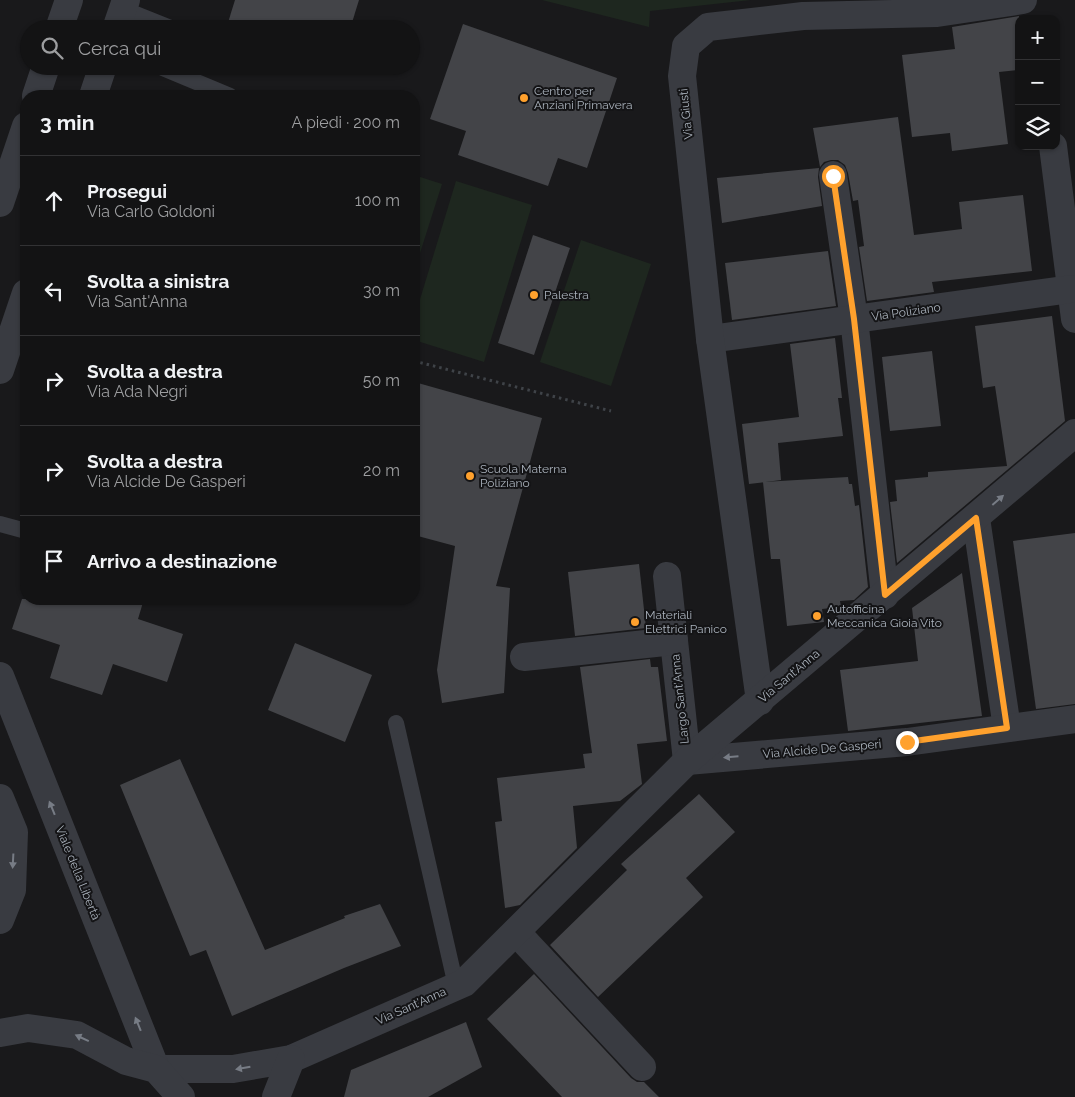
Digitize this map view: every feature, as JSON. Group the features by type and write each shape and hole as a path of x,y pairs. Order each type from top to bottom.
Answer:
{"street":[{"path":"62,20 69,0"},
{"name":"Via Giusti","path":"760,701 710,339 682,76 686,46 708,27 803,16 937,13 1023,0"},
{"path":"1033,0 1035,15"},
{"path":"38,90 43,75"},
{"path":"95,90 100,75"},
{"path":"0,203 20,144"},
{"path":"1053,150 1075,319"},
{"path":"833,176 854,319 885,595"},
{"name":"Via Poliziano","path":"710,339 1071,289"},
{"path":"0,370 20,311"},
{"name":"Via Sant'Anna","path":"156,1069 234,1069 291,1059 464,983 687,761 1075,433"},
{"path":"976,518 1007,728"},
{"name":"Largo Sant'Anna","path":"667,576 687,761"},
{"path":"524,657 674,641"},
{"name":"Viale della Libertà","path":"0,676 156,1069 181,1097"},
{"name":"Via Alcide De Gasperi","path":"687,761 907,742 1075,719"},
{"path":"0,798 14,832 12,890 0,920"},
{"path":"516,932 642,1067"},
{"path":"0,1033 28,1028 77,1034 126,1061 156,1069"},
{"path":"276,1097 291,1059"}],"lane":[{"path":"122,13 144,20"},
{"path":"180,75 216,90"},
{"path":"0,524 20,529"},
{"path":"396,723 456,986"}],"path":[{"path":"420,363 610,411"}],"shaded area":[{"path":"542,0 751,0 650,11 649,27"},
{"path":"420,177 442,184 420,253"},
{"path":"456,181 532,205 484,362 420,342 420,299"},
{"path":"581,240 651,264 611,386 540,362"}],"building":[{"path":"235,0 359,0 353,20 229,20"},
{"path":"1015,17 1015,70 999,72 1008,144 952,151 950,133 912,137 902,55 955,49 952,27"},
{"name":"Centro per Anziani Primavera","path":"463,24 617,78 587,168 558,158 548,186 458,155 466,131 430,119"},
{"path":"898,117 914,235 962,229 959,202 1023,195 1032,271 932,282 934,292 867,301 859,247 864,246 858,200 853,201 845,165 838,160 831,160 824,162 820,167 813,128"},
{"path":"819,168 818,177 822,206 722,223 717,178"},
{"name":"Palestra","path":"533,235 570,248 534,355 498,343"},
{"path":"828,251 836,306 732,320 725,263"},
{"path":"1052,316 1065,421 897,563 890,502 897,501 895,480 928,477 928,472 1007,466 995,386 983,388 975,326"},
{"path":"835,338 842,398 838,398 843,436 778,443 781,480 749,484 742,424 799,417 790,344"},
{"path":"932,351 941,426 890,431 882,357"},
{"name":"Scuola Materna Poliziano","path":"420,384 542,418 496,586 510,588 504,693 442,703 437,670 455,546 420,537"},
{"path":"848,477 849,484 852,484 855,506 859,505 868,587 854,600 840,601 841,607 822,609 824,622 787,626 780,559 771,559 763,482"},
{"path":"1075,533 1075,704 1036,709 1013,541"},
{"path":"639,564 646,628 575,636 568,572"},
{"path":"962,573 982,716 848,731 840,670 918,661 912,608"},
{"path":"20,605 142,605 138,619 183,634 167,682 113,664 102,695 50,678 60,645 12,629"},
{"path":"295,643 372,675 345,742 268,710"},
{"path":"650,659 651,667 658,667 667,741 637,744 642,784 620,801 573,806 577,848 520,905 505,908 495,822 502,821 497,778 585,768 583,754 592,753 580,667"},
{"path":"180,759 265,950 345,918 344,916 380,904 401,946 232,1016 206,950 190,956 120,785"},
{"path":"699,794 735,832 686,878 703,897 598,997 550,945 627,870 621,864"},
{"path":"534,974 631,1078 637,1082 644,1082 659,1097 562,1097 487,1019"},
{"path":"466,1022 482,1067 428,1097 344,1097 351,1070"}],"place":[{"name":"Centro per Anziani Primavera","path":"524,98"},
{"name":"Palestra","path":"534,295"},
{"name":"Scuola Materna Poliziano","path":"470,476"},
{"name":"Autofficina Meccanica Gioia Vito","path":"817,616"},
{"name":"Materiali Elettrici Panico","path":"635,622"}],"route":[{"path":"833,176 854,319 885,595 976,518 1007,728 907,742"}]}
